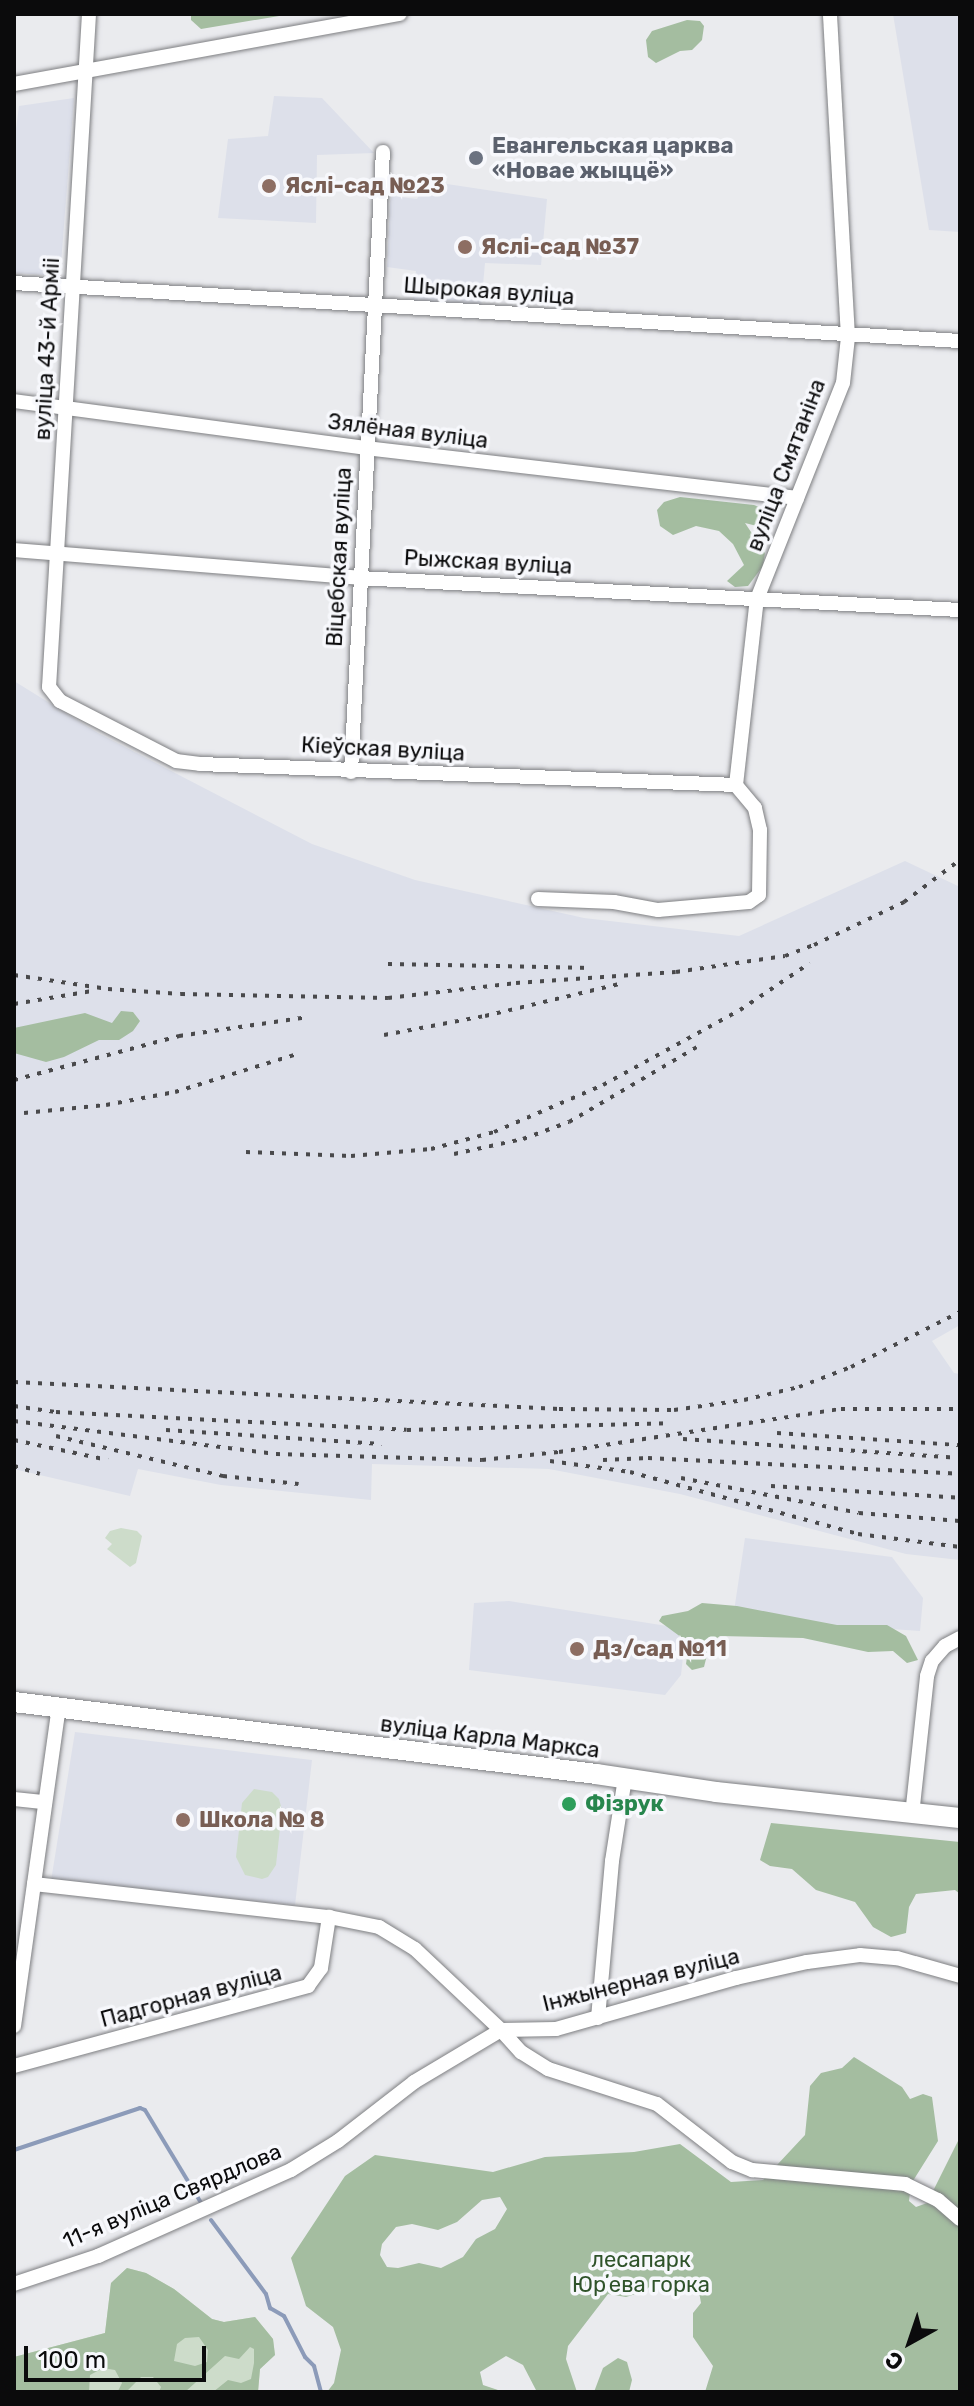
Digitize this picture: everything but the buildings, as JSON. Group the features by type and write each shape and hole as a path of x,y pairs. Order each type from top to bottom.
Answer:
{"main road":[{"name":"вуліца Карла Маркса","path":"14,1702 912,1815 960,1818"}],"street":[{"name":"вуліца 43-й Арміі","path":"49,687 89,14"},
{"path":"14,84 400,14"},
{"name":"вуліца Смятаніна","path":"736,785 757,599 843,383 848,337 830,14"},
{"name":"Віцебская вуліца","path":"351,772 383,152"},
{"name":"Шырокая вуліца","path":"14,283 848,337 960,341"},
{"name":"Зялёная вуліца","path":"14,401 366,448 797,498"},
{"name":"Рыжская вуліца","path":"14,550 359,578 960,610"},
{"name":"Кіеўская вуліца","path":"49,687 60,701 75,710 176,761 351,772 736,785"},
{"path":"538,899 614,902 658,910 749,902 759,895 760,830 755,808 736,785"},
{"path":"912,1815 927,1676 932,1661 945,1646 960,1638"},
{"path":"14,2026 21,1924 34,1884 59,1707"},
{"path":"598,2018 612,1861 625,1778"},
{"path":"14,1799 45,1802"},
{"path":"34,1884 329,1917 379,1927 398,1935 521,2052 548,2069 657,2104 732,2162 752,2170 905,2184 938,2200 960,2219"},
{"name":"Падгорная вуліца","path":"14,2066 308,1986 321,1968 329,1917"},
{"name":"Інжынерная вуліца","path":"501,2030 556,2029 657,1998 750,1975 807,1962 860,1955 897,1958 960,1976"},
{"name":"11-я вуліца Свярдлова","path":"14,2284 98,2256 291,2170 338,2141 414,2082 501,2030"}],"shaded area":[{"path":"893,14 960,14 960,232 929,230"},
{"name":"Яслі-сад №23","path":"274,96 322,98 374,153 317,155 316,223 218,218 228,139 268,136"},
{"path":"74,98 60,276 14,273 14,144 19,106"},
{"name":"Яслі-сад №37","path":"427,181 547,199 541,265 485,263 481,307 412,303 416,271 387,267 390,201 392,196 417,199"},
{"path":"14,681 98,733 312,844 415,880 584,918 739,936 905,861 960,887 960,1325 932,1341 954,1373 960,1374 960,1560 906,1554 680,1494 549,1469 372,1464 371,1500 221,1485 138,1469 130,1496 14,1469"},
{"path":"745,1538 892,1557 923,1598 920,1631 733,1618"},
{"name":"Дз/сад №11","path":"509,1601 686,1629 681,1675 665,1695 469,1670 474,1603"},
{"name":"Школа № 8","path":"75,1732 312,1760 295,1905 51,1881"}],"green space":[{"path":"191,14 291,14 201,29 191,20"},
{"path":"687,20 700,21 704,26 702,40 692,50 680,51 656,63 648,57 646,40 652,31"},
{"path":"680,497 754,505 776,514 765,528 745,523 765,553 763,566 748,586 735,587 727,581 744,565 733,544 719,531 696,526 673,535 660,526 657,510 664,502"},
{"path":"121,1011 133,1012 140,1021 133,1031 119,1040 99,1040 46,1062 14,1053 14,1028 85,1013 112,1023"},
{"path":"121,1528 137,1531 142,1536 136,1563 130,1567 107,1549 112,1544 105,1538 110,1531"},
{"path":"702,1603 737,1606 837,1625 887,1625 906,1636 918,1660 907,1663 893,1651 868,1652 803,1638 720,1636 710,1643 704,1667 692,1670 686,1664 689,1643 659,1621 662,1616 688,1611"},
{"path":"254,1789 272,1792 279,1799 282,1810 276,1865 268,1877 262,1879 245,1875 236,1857 242,1803"},
{"path":"771,1823 960,1842 960,1894 955,1890 916,1894 909,1907 906,1933 891,1937 873,1927 855,1902 816,1890 792,1869 770,1866 760,1860"},
{"name":"лесапарк Юрʼева горка","path":"854,2057 902,2087 910,2099 923,2094 932,2097 938,2141 911,2184 909,2201 916,2207 927,2203 960,2137 960,2392 705,2392 713,2366 693,2337 693,2313 701,2303 699,2292 676,2294 654,2282 645,2291 626,2297 608,2294 568,2346 566,2359 577,2392 537,2392 523,2365 506,2356 480,2372 483,2385 504,2392 327,2392 334,2383 341,2350 333,2327 306,2306 291,2258 345,2176 375,2155 493,2172 545,2157 634,2152 680,2144 731,2182 763,2180 805,2135 810,2086 821,2073 842,2068","holes":["500,2197 507,2209 495,2229 476,2239 463,2257 441,2268 419,2263 387,2267 380,2255 382,2244 396,2227 412,2224 438,2230 457,2222 482,2200"]},
{"path":"127,2268 146,2273 174,2289 212,2319 224,2322 255,2317 273,2339 275,2355 260,2369 258,2392 14,2392 14,2357 105,2333 111,2283"},
{"path":"127,2268 146,2273 174,2289 212,2319 224,2322 255,2317 273,2339 275,2355 260,2369 258,2392 213,2392 228,2380 241,2383 251,2379 254,2349 250,2347 239,2359 225,2356 185,2392 159,2392 161,2387 153,2377 141,2377 126,2392 121,2392 118,2391 122,2383 115,2370 103,2368 90,2375 89,2392 14,2392 14,2357 105,2333 111,2283","holes":["199,2337 208,2350 207,2362 195,2366 174,2361 177,2344 185,2338"]},
{"path":"618,2358 627,2362 632,2380 629,2392 594,2392 603,2368"}],"waterway":[{"path":"14,2150 140,2108 145,2110 201,2203"},
{"path":"211,2220 266,2294 270,2308 284,2316 305,2357 314,2366 321,2392"}],"railway":[{"path":"14,975 108,989 181,994 388,998 516,983 676,972 785,956 814,945 904,902 960,860"},
{"path":"246,1152 351,1156 431,1149 494,1132 603,1085 740,1010 810,963"},
{"path":"388,964 592,968"},
{"path":"384,1035 485,1016 619,984"},
{"path":"14,1004 92,991"},
{"path":"14,1080 179,1036 307,1017"},
{"path":"454,1154 523,1139 569,1122 697,1047"},
{"path":"24,1113 106,1105 175,1092 300,1053"},
{"path":"14,1382 559,1409 674,1410 744,1400 799,1387 851,1367 960,1312"},
{"path":"14,1406 56,1412 407,1430 669,1423"},
{"path":"14,1421 276,1454 482,1460 559,1452 841,1409 960,1409"},
{"path":"166,1430 382,1444"},
{"path":"777,1433 960,1445"},
{"path":"56,1436 223,1476 299,1484"},
{"path":"683,1439 960,1458"},
{"path":"14,1440 108,1460"},
{"path":"603,1460 648,1458 960,1474"},
{"path":"550,1461 630,1472 858,1534 960,1547"},
{"path":"14,1466 40,1474"},
{"path":"681,1478 859,1513 960,1521"},
{"path":"771,1486 960,1498"}],"place":[{"name":"Евангельская царква «Новае жыццё»","path":"476,158"},
{"name":"Яслі-сад №23","path":"269,186"},
{"name":"Яслі-сад №37","path":"465,247"},
{"name":"Дз/сад №11","path":"577,1649"},
{"name":"Фізрук","path":"569,1804"},
{"name":"Школа № 8","path":"183,1820"}]}
